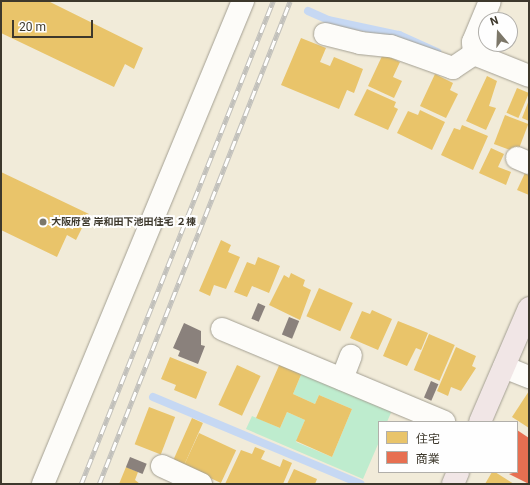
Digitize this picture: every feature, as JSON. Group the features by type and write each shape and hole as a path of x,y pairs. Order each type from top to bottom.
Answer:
{"main road":[{"path":"480,421 527,319"},
{"path":"453,484 458,473"}],"street":[{"path":"474,54 473,42 490,1"},
{"path":"43,484 238,3"},
{"path":"325,34 360,43 391,46 453,68 474,54"},
{"path":"474,54 529,76"},
{"path":"230,339 342,379 442,421"},
{"path":"342,379 352,356"},
{"path":"504,367 529,376"},
{"path":"162,466 201,484"}],"green space":[{"path":"303,370 393,408 387,421 378,421 378,444 363,479 246,429 252,416 280,428 287,412 305,420 296,442 332,457 352,409 319,395 315,404 293,394"}],"building: 住宅":[{"path":"1,1 48,1 143,48 134,69 125,64 114,87 1,33"},
{"path":"301,38 326,48 320,62 330,66 334,57 363,69 354,93 347,90 339,109 281,85"},
{"path":"383,54 400,62 393,77 402,81 394,98 368,86"},
{"path":"435,74 453,83 450,90 458,94 446,118 420,106"},
{"path":"487,76 497,81 489,106 496,108 486,130 466,121"},
{"path":"517,88 529,93 518,118 506,113"},
{"path":"367,89 396,102 394,107 398,109 388,130 354,115"},
{"path":"529,100 529,121 522,118"},
{"path":"420,110 445,122 432,150 397,133 408,111 418,115"},
{"path":"505,115 528,124 517,153 494,144"},
{"path":"462,125 488,136 473,170 441,155 454,128 460,130"},
{"path":"491,148 504,154 498,167 511,172 506,185 479,173"},
{"name":"大阪府営 岸和田下池田住宅 ２棟","path":"1,172 89,214 76,240 67,235 57,257 1,230"},
{"path":"525,173 529,175 529,195 517,190"},
{"path":"221,240 231,245 228,252 240,257 226,289 214,285 210,296 199,291"},
{"path":"258,257 280,266 269,293 252,286 247,297 234,292 247,262 255,265"},
{"path":"291,273 305,280 303,286 311,290 300,320 269,305 284,275 289,278"},
{"path":"319,288 353,303 340,331 306,316"},
{"path":"372,310 392,319 378,350 350,338 362,311 370,314"},
{"path":"398,321 428,333 421,350 416,348 407,366 383,356"},
{"path":"429,334 455,345 440,381 414,370"},
{"path":"456,347 476,356 472,366 476,368 461,391 451,387 448,396 437,391"},
{"path":"170,357 207,372 196,399 174,390 176,385 161,379"},
{"path":"281,361 303,370 293,394 315,404 319,395 352,409 332,457 296,441 305,420 287,412 280,428 256,418"},
{"path":"237,365 261,376 242,416 218,405"},
{"path":"529,391 529,428 512,417"},
{"path":"149,407 175,417 161,454 135,444"},
{"path":"192,418 203,423 184,466 173,461"},
{"path":"199,433 236,450 221,483 184,466"},
{"path":"255,447 265,451 261,459 280,467 283,459 292,463 283,484 225,484 241,450 252,454"},
{"path":"126,467 138,472 135,480 140,484 119,484"},
{"path":"294,469 317,479 315,484 287,484"},
{"path":"491,473 497,473 514,484 485,484"}],"building: 商業":[{"path":"518,431 529,438 529,484 509,474 518,473"}],"building: 工業":[{"path":"258,303 265,306 259,322 251,319"},
{"path":"289,317 299,321 292,339 282,335"},
{"path":"184,323 201,331 201,345 205,346 198,364 178,356 180,351 173,348"},
{"path":"431,381 438,384 431,401 424,398"},
{"path":"130,457 147,464 143,474 126,467"}],"waterway":[{"path":"308,11 328,20 399,35 437,52"},
{"path":"153,397 361,484"}],"railway":[{"path":"81,484 273,1"},
{"path":"99,484 290,1"}],"place":[{"name":"大阪府営 岸和田下池田住宅 ２棟","path":"43,222"}]}
